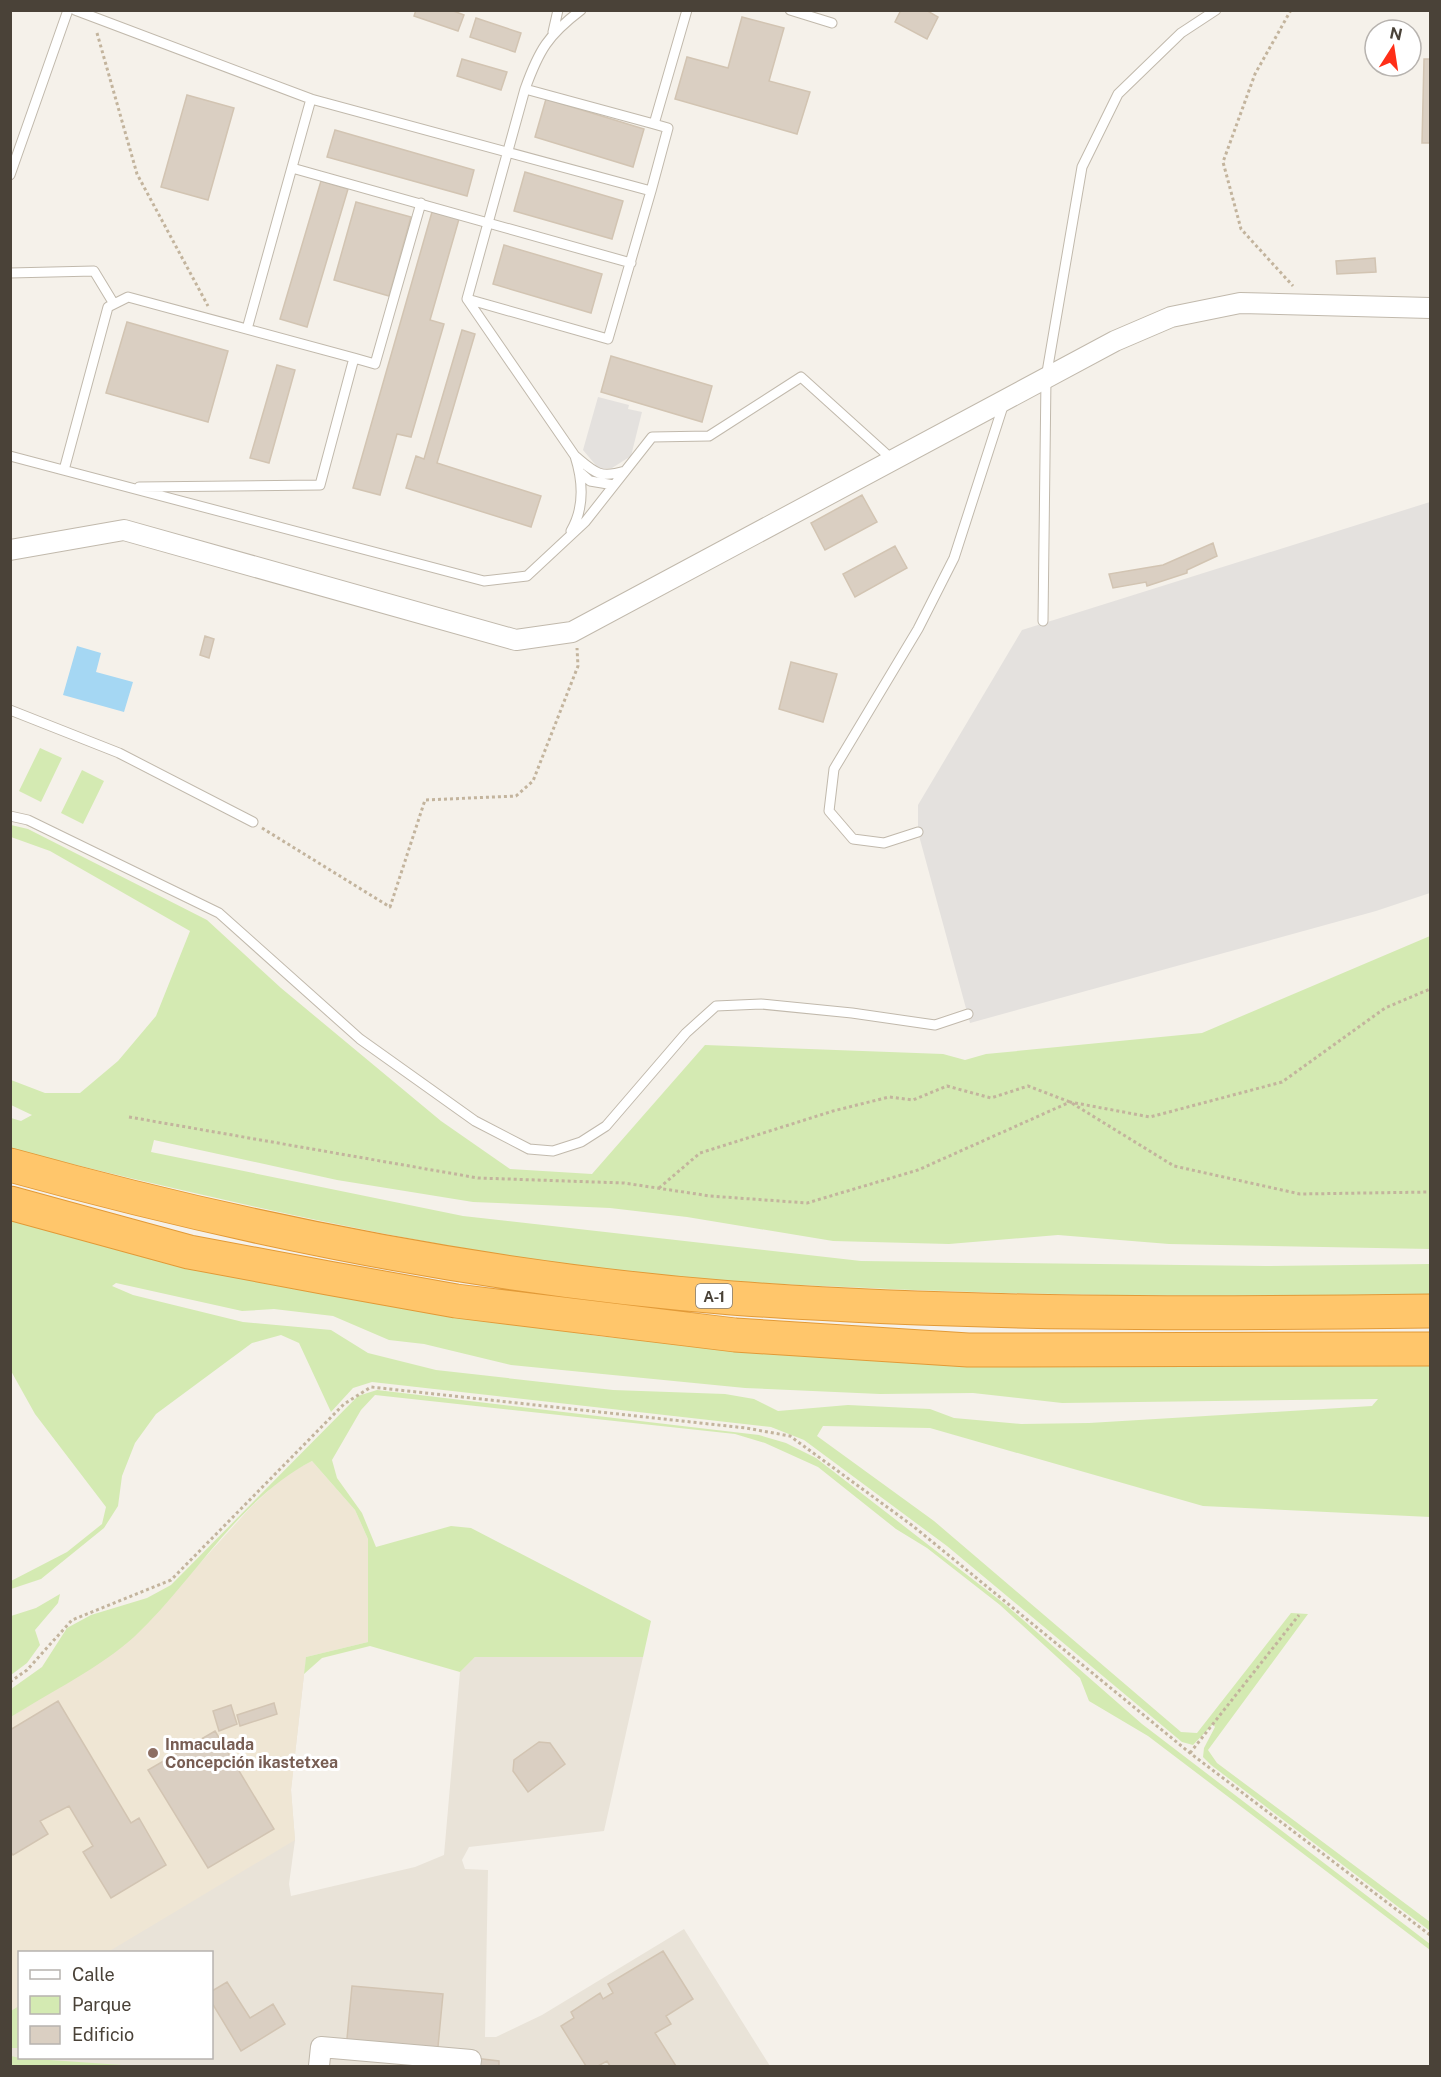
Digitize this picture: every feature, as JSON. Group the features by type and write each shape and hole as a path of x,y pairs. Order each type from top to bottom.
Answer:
{"highway":[{"name":"A-1","path":"10,1165 195,1213 468,1265 607,1285 709,1295 980,1311 1214,1314 1431,1311"},
{"name":"A-1","path":"10,1203 189,1251 328,1278 456,1300 735,1335 968,1350 1431,1349"}],"street":[{"path":"10,550 124,530 516,640 577,630 1115,341 1171,316 1240,303 1431,308"},
{"path":"319,2067 321,2047 471,2060 470,2067"}],"lane":[{"path":"10,175 69,10"},
{"path":"75,10 311,99 651,191"},
{"path":"558,10 553,32 533,67 525,89 467,299 575,456 597,474 610,476 625,471"},
{"path":"553,32 581,10"},
{"path":"654,124 687,10"},
{"path":"790,10 832,23"},
{"path":"1043,621 1046,378 1082,167 1118,94 1181,33 1216,10"},
{"path":"467,299 608,339 651,191 668,128 525,89"},
{"path":"247,329 311,99"},
{"path":"292,168 631,263"},
{"path":"64,470 108,307 128,297 375,364 421,203"},
{"path":"10,273 93,271 114,304"},
{"path":"126,487 320,485 354,358"},
{"path":"10,456 484,581 527,576 585,522 652,437 709,436 801,377 894,461"},
{"path":"918,832 884,843 853,839 829,811 834,769 918,629 954,558 1005,400"},
{"path":"567,537 580,508 580,474 575,456"},
{"path":"580,474 590,481 614,486"},
{"path":"10,710 119,753 253,822"},
{"path":"10,816 28,820 219,912 360,1039 475,1121 529,1149 553,1151 581,1142 606,1126 686,1033 716,1006 761,1004 852,1013 935,1025 968,1014"}],"path":[{"path":"1291,10 1256,74 1223,162 1241,229 1310,305"},
{"path":"92,17 137,174 217,321"},
{"path":"253,822 390,907 425,800 516,796 533,781 578,666 577,630"},
{"path":"658,1189 700,1153 833,1111 889,1097 914,1100 947,1086 992,1098 1028,1086 1070,1102 1150,1117 1282,1082 1385,1008 1431,989"},
{"path":"129,1117 478,1178 624,1183 710,1196 807,1203 918,1170 1070,1102"},
{"path":"1070,1102 1174,1166 1300,1194 1431,1192"},
{"path":"10,1682 27,1670 72,1620 171,1580 344,1404 371,1387 746,1428 790,1436 913,1526 1190,1754 1431,1935"},
{"path":"1190,1754 1299,1615"}],"shaded area":[{"path":"598,397 629,405 628,409 642,412 631,456 612,468 599,469 583,450"},
{"path":"1430,502 1430,893 1376,911 970,1023 918,832 918,805 1022,630"},
{"name":"Inmaculada Concepción ikastetxea","path":"312,1461 355,1510 368,1539 368,1642 306,1657 291,1790 295,1840 110,1951 18,1951 18,2007 11,2011 11,1717 133,1637 250,1508 285,1475"},
{"path":"306,1657 291,1790 295,1840 289,1884 291,1896 415,1867 444,1855 460,1672 475,1657 643,1657 604,1831 469,1847 462,1860 465,1869 488,1870 485,2037 496,2037 542,2015 684,1929 770,2066 11,2066 11,1717"}],"green space":[{"path":"40,748 62,758 41,802 19,791"},
{"path":"82,770 104,781 83,824 61,813"},
{"path":"11,825 28,829 207,920 281,988 441,1121 510,1169 592,1174 705,1045 943,1054 965,1060 986,1054 1202,1033 1430,936 1430,1249 1169,1244 1058,1235 949,1244 833,1241 687,1217 610,1208 473,1202 337,1180 154,1140 151,1152 463,1216 861,1261 1266,1266 1430,1264 1430,1294 1079,1295 939,1291 658,1276 516,1257 371,1231 154,1184 11,1149 11,1118 21,1121 32,1115 11,1105 11,1080 45,1093 80,1093 118,1061 156,1016 190,931 50,851 11,837"},
{"path":"11,1220 381,1303 598,1336 749,1351 1112,1366 1430,1365 1430,1517 1203,1506 930,1428 823,1426 817,1436 934,1521 1181,1732 1197,1733 1291,1613 1308,1614 1208,1750 1217,1763 1430,1922 1430,1931 1211,1765 1203,1757 1204,1748 1215,1727 1213,1724 1193,1745 1182,1742 947,1546 804,1440 771,1427 372,1382 353,1388 331,1412 299,1343 281,1335 252,1343 156,1414 135,1443 122,1476 118,1506 104,1528 41,1579 11,1589 11,1581 67,1552 102,1524 106,1507 35,1414 11,1371","holes":["116,1283 242,1311 274,1309 333,1316 389,1340 424,1344 511,1365 745,1388 880,1394 973,1393 1062,1403 1378,1399 1372,1406 1089,1423 1021,1424 954,1418 930,1409 848,1405 778,1411 754,1399 725,1394 613,1390 436,1370 368,1353 331,1330 243,1322 133,1295 112,1286"]},
{"path":"377,1390 759,1435 786,1443 816,1458 1006,1605 1142,1724 1430,1944 1430,1950 1148,1736 1089,1701 1080,1678 1000,1605 927,1548 896,1529 818,1467 765,1443 735,1434 375,1395 361,1410 332,1460 337,1478 362,1513 376,1547 451,1526 471,1528 651,1621 643,1657 475,1657 460,1672 370,1646 322,1658 304,1674 306,1657 368,1642 368,1539 355,1510 312,1461 285,1477 261,1497 134,1637 91,1669 11,1717 11,1689 42,1667 67,1628 91,1615 147,1598 171,1585 358,1396"},
{"path":"60,1594 58,1603 35,1630 40,1645 27,1663 11,1675 11,1616 36,1608"},
{"path":"18,2007 18,2048 11,2048 11,2011"},
{"path":"11,2056 18,2059 137,2066 11,2066"}],"water":[{"path":"77,646 101,653 96,672 133,682 124,712 63,695"}],"building":[{"path":"416,10 451,10 464,15 458,31 414,16"},
{"path":"901,10 926,10 938,17 927,39 895,22"},
{"path":"742,17 784,28 769,81 810,92 797,134 675,99 687,57 728,68"},
{"path":"476,18 521,33 515,52 470,37"},
{"path":"462,59 507,72 501,90 457,76"},
{"path":"1424,59 1430,59 1430,143 1422,143"},
{"path":"187,95 234,108 208,200 161,187"},
{"path":"546,99 644,129 633,167 535,137"},
{"path":"335,130 474,170 467,196 327,157"},
{"path":"525,172 623,201 612,239 514,211"},
{"path":"321,181 348,189 307,327 280,319"},
{"path":"356,202 411,217 389,296 334,280"},
{"path":"432,212 459,219 430,320 444,324 411,437 397,434 380,495 353,488"},
{"path":"504,245 602,274 591,313 493,284"},
{"path":"1375,258 1376,272 1337,274 1336,261"},
{"path":"127,322 228,351 208,422 106,393"},
{"path":"462,330 475,334 437,463 541,496 531,527 406,488 416,456 424,459"},
{"path":"611,356 712,386 702,422 601,392"},
{"path":"277,365 295,370 269,463 250,458"},
{"path":"862,495 877,522 825,550 811,523"},
{"path":"1213,543 1217,556 1187,570 1187,573 1147,586 1146,582 1113,588 1109,574 1163,565"},
{"path":"895,546 907,568 855,597 843,574"},
{"path":"205,636 214,639 209,658 200,655"},
{"path":"791,662 837,674 823,722 779,709"},
{"path":"58,1701 131,1823 139,1818 166,1865 111,1898 83,1852 93,1846 69,1806 40,1821 48,1834 13,1855 10,1851 10,1730"},
{"path":"274,1703 277,1714 240,1726 237,1715"},
{"path":"231,1705 237,1724 219,1731 213,1711"},
{"path":"215,1731 274,1829 208,1868 148,1770"},
{"path":"539,1742 550,1743 565,1764 528,1792 513,1771 514,1760"},
{"path":"663,1951 693,1999 666,2016 671,2024 655,2033 676,2066 610,2066 607,2061 598,2066 586,2066 561,2026 574,2018 571,2012 600,1993 603,1999 613,1993 608,1984"},
{"path":"227,1982 250,2018 273,2004 285,2024 241,2051 213,2005 213,1990"},
{"path":"352,1986 443,1994 437,2057 346,2049"},
{"path":"474,2058 499,2061 499,2066 473,2066"}],"place":[{"name":"Inmaculada Concepción ikastetxea","path":"153,1753"}]}
